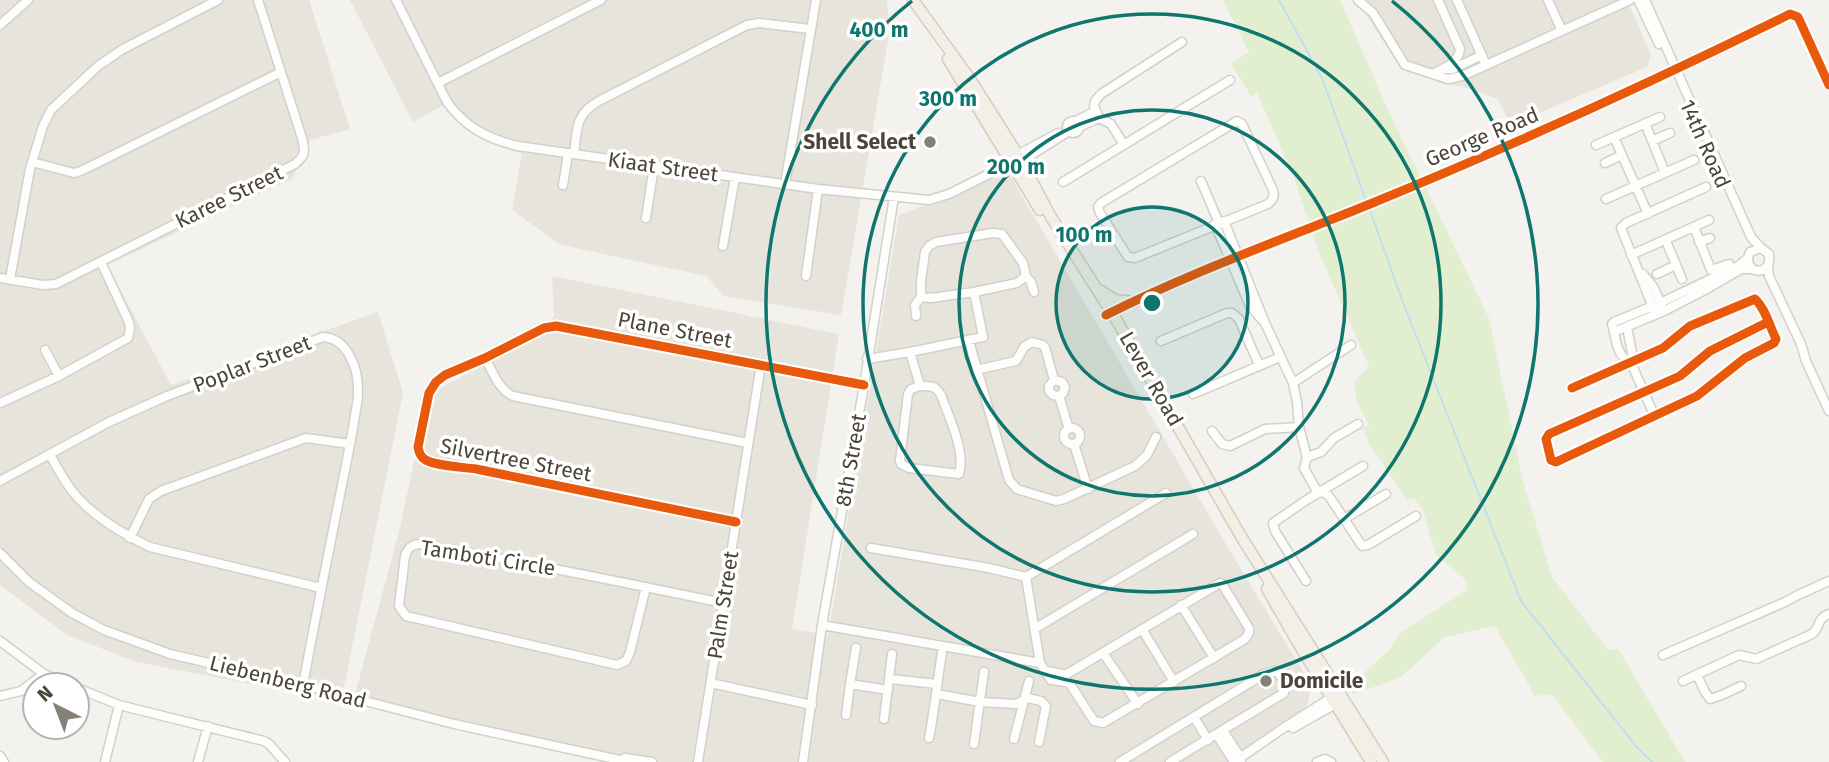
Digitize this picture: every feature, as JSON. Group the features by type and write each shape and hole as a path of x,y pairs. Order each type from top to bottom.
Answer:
{"main road":[{"name":"Lever Road","path":"911,0 1096,286 1298,643 1383,762"},
{"name":"Lever Road","path":"1016,160 1047,221 1112,316"},
{"path":"1096,286 1112,299 1134,302"},
{"path":"1112,316 1121,315 1134,302"},
{"name":"Lever Road","path":"1338,698 1371,762"}],"street":[{"path":"0,25 27,0"},
{"path":"5,278 32,162 51,110 98,66 132,43 218,0"},
{"name":"Karee Street","path":"5,278 51,285 303,158 305,151 258,0"},
{"path":"438,83 601,0"},
{"path":"785,184 816,0"},
{"path":"1358,0 1374,15 1405,65 1452,79 1630,0"},
{"path":"1433,74 1458,59 1460,49 1438,0"},
{"path":"1457,0 1486,65"},
{"path":"1548,0 1562,31"},
{"name":"14th Road","path":"1638,0 1674,70 1751,237 1760,248"},
{"name":"14th Road","path":"1645,0 1746,234 1749,255"},
{"name":"Kiaat Street","path":"399,1 447,102 459,117 484,135 518,146 818,189 934,199 1001,168 1068,130 1074,133 1078,124 1097,114"},
{"name":"George Road","path":"1134,302 1580,113 1792,14 1798,17 1829,85"},
{"path":"563,185 581,116 593,105 747,25 759,23 810,29"},
{"path":"1124,145 1111,124 1097,114 1094,103 1101,94 1182,42"},
{"path":"1444,69 1453,69 1482,55"},
{"path":"32,162 74,173 81,172 281,72"},
{"path":"1063,181 1230,80"},
{"path":"1596,145 1660,117"},
{"path":"1237,121 1243,127 1274,196 1268,204 1220,223 1132,258 1125,254 1098,207 1103,201 1237,121"},
{"path":"1645,123 1665,173"},
{"path":"1652,141 1670,133"},
{"path":"1614,136 1648,214"},
{"path":"1605,163 1622,155"},
{"path":"1606,199 1694,160"},
{"path":"646,218 654,166"},
{"path":"723,246 735,177"},
{"path":"1201,181 1234,258 1250,306 1265,323 1293,383 1299,427 1307,457 1304,468 1318,493"},
{"path":"1658,309 1654,288 1631,255 1621,228 1624,224 1706,187"},
{"path":"806,276 818,189"},
{"name":"8th Street","path":"800,762 894,197"},
{"path":"1631,255 1709,220"},
{"path":"1694,227 1711,270 1732,263"},
{"path":"916,316 915,305 921,296 926,252 929,246 936,242 1000,233 1006,237 1023,263 1034,292"},
{"path":"1699,242 1710,238"},
{"path":"1666,241 1682,279"},
{"path":"1614,332 1738,266 1760,248 1769,254 1769,276 1801,344 1806,361"},
{"path":"1749,255 1748,262 1765,279 1829,411"},
{"path":"0,404 124,342 130,334 129,322 101,262"},
{"path":"1657,274 1676,265"},
{"path":"1702,283 1741,269 1763,270 1768,266"},
{"path":"921,296 931,298 974,292 1017,283 1026,276"},
{"path":"867,359 983,337 974,292"},
{"path":"1572,388 1663,348 1690,326 1755,299 1759,302 1768,322 1776,340 1745,358 1696,396 1556,462 1551,460 1547,436 1680,376 1710,351 1768,322"},
{"path":"1631,363 1619,353 1612,322 1658,309"},
{"path":"1161,341 1232,313 1240,319 1259,365"},
{"name":"Plane Street","path":"485,358 544,328 556,326 864,385"},
{"path":"1627,327 1631,363 1654,417"},
{"name":"Poplar Street","path":"0,481 109,422 167,396 323,337 331,338 345,347 359,391 303,685"},
{"path":"969,341 1009,480 1017,489 1056,501 1064,499 1141,462 1156,438"},
{"path":"976,370 1016,361 1024,347 1032,342 1045,347 1054,380 1050,383 1049,391 1059,396 1069,429 1064,437 1069,444 1074,444 1088,489"},
{"path":"1293,383 1352,345"},
{"path":"46,350 59,376"},
{"path":"910,352 920,386"},
{"path":"1193,394 1280,357"},
{"path":"485,358 500,387 513,396 748,443"},
{"name":"Silvertree Street","path":"485,358 445,375 431,388 418,447 419,454 424,459 736,522"},
{"name":"Palm Street","path":"698,762 761,365"},
{"path":"920,386 933,386 941,395 960,454 959,474 909,468 901,464 908,394 911,389 920,386"},
{"path":"1307,457 1321,452 1336,436 1358,424"},
{"path":"1212,431 1220,442 1227,446 1265,429 1299,427"},
{"path":"130,538 149,499 162,491 306,438 350,444"},
{"path":"50,455 72,492 130,538 158,549 321,587"},
{"path":"1306,581 1273,525 1279,518 1363,466"},
{"path":"1318,493 1323,492 1329,496 1362,546 1416,516"},
{"path":"871,548 1026,577 1166,494"},
{"path":"1344,519 1386,494"},
{"path":"1036,628 1193,534"},
{"name":"Tamboti Circle","path":"645,591 630,652 625,661 617,665 406,616 399,606 405,556 408,548 414,544 503,558 645,591 723,603"},
{"name":"Liebenberg Road","path":"0,553 29,582 72,613 104,630 170,654 454,724 629,762"},
{"path":"1026,577 1041,663 1051,680 1064,678 1216,585 1222,584 1249,628 1245,639 1107,722 1097,723 1092,718 1064,678"},
{"path":"1662,655 1785,603 1829,581"},
{"path":"1181,605 1214,657"},
{"path":"1683,681 1739,654 1756,659 1812,634 1819,620 1829,614"},
{"path":"822,625 1041,663"},
{"path":"1142,629 1174,682"},
{"path":"0,641 40,671"},
{"path":"929,738 943,646"},
{"path":"846,715 856,648"},
{"path":"1103,653 1138,704"},
{"path":"884,719 892,654"},
{"path":"1120,762 1264,674 1274,671 1279,673 1286,687 1284,692 1170,762"},
{"path":"974,744 984,672"},
{"path":"1697,675 1710,699 1741,686"},
{"path":"890,679 937,684"},
{"path":"1014,739 1029,681"},
{"path":"711,682 809,704"},
{"path":"850,684 888,690"},
{"path":"0,696 21,691"},
{"path":"91,694 119,705 264,741 270,744 285,762"},
{"path":"937,694 980,702 1016,704 1028,698 1041,701 1046,704 1039,741"},
{"path":"1220,733 1237,761 1338,698"},
{"path":"105,762 119,705"},
{"path":"1194,717 1208,740"},
{"path":"198,762 208,726"},
{"name":"Liebenberg Road","path":"602,755 652,762"},
{"path":"0,757 4,762"},
{"path":"1317,762 1325,759 1331,762"}],"shaded area":[{"path":"0,0 309,0 350,129 310,140 292,179 107,265 171,385 378,312 403,393 343,692 355,694 399,532 413,466 435,396 442,387 544,335 554,315 552,276 839,334 792,629 828,635 899,215 1008,172 1312,686 1307,706 1230,762 657,762 136,662 67,635 0,585"},
{"path":"350,0 887,0 889,35 841,315 724,296 706,276 561,245 512,210 522,154 487,142 460,124 445,104 413,122"},
{"path":"1353,0 1627,0 1651,55 1647,67 1511,125 1498,99 1464,87 1442,84 1422,74 1401,69 1364,11"}],"green space":[{"path":"1223,0 1340,0 1389,112 1489,318 1523,482 1552,577 1608,650 1618,649 1685,762 1603,762 1551,694 1535,696 1495,626 1445,637 1400,678 1353,694 1351,685 1389,650 1400,633 1467,590 1466,580 1436,555 1423,511 1414,498 1407,500 1369,444 1363,428 1369,425 1356,400 1355,381 1369,366 1319,253 1293,175 1257,93 1251,96 1231,64 1249,52"}],"waterway":[{"path":"1279,0 1322,78 1367,203"},
{"path":"1369,208 1404,305 1521,601 1636,746 1652,762"}],"cycle path":[{"path":"1106,315 1204,270 1370,204 1529,136 1790,14 1798,17 1829,85"},
{"path":"1572,388 1663,348 1690,326 1755,299 1764,312 1776,339 1774,343 1745,358 1697,396 1556,462 1551,460 1546,439 1549,434 1680,376 1710,351 1768,322"},
{"path":"736,522 427,461 418,447 429,393 445,375 544,328 556,326 864,385"}],"place":[{"name":"Shell Select","path":"930,142"},
{"name":"Domicile","path":"1266,681"}]}
